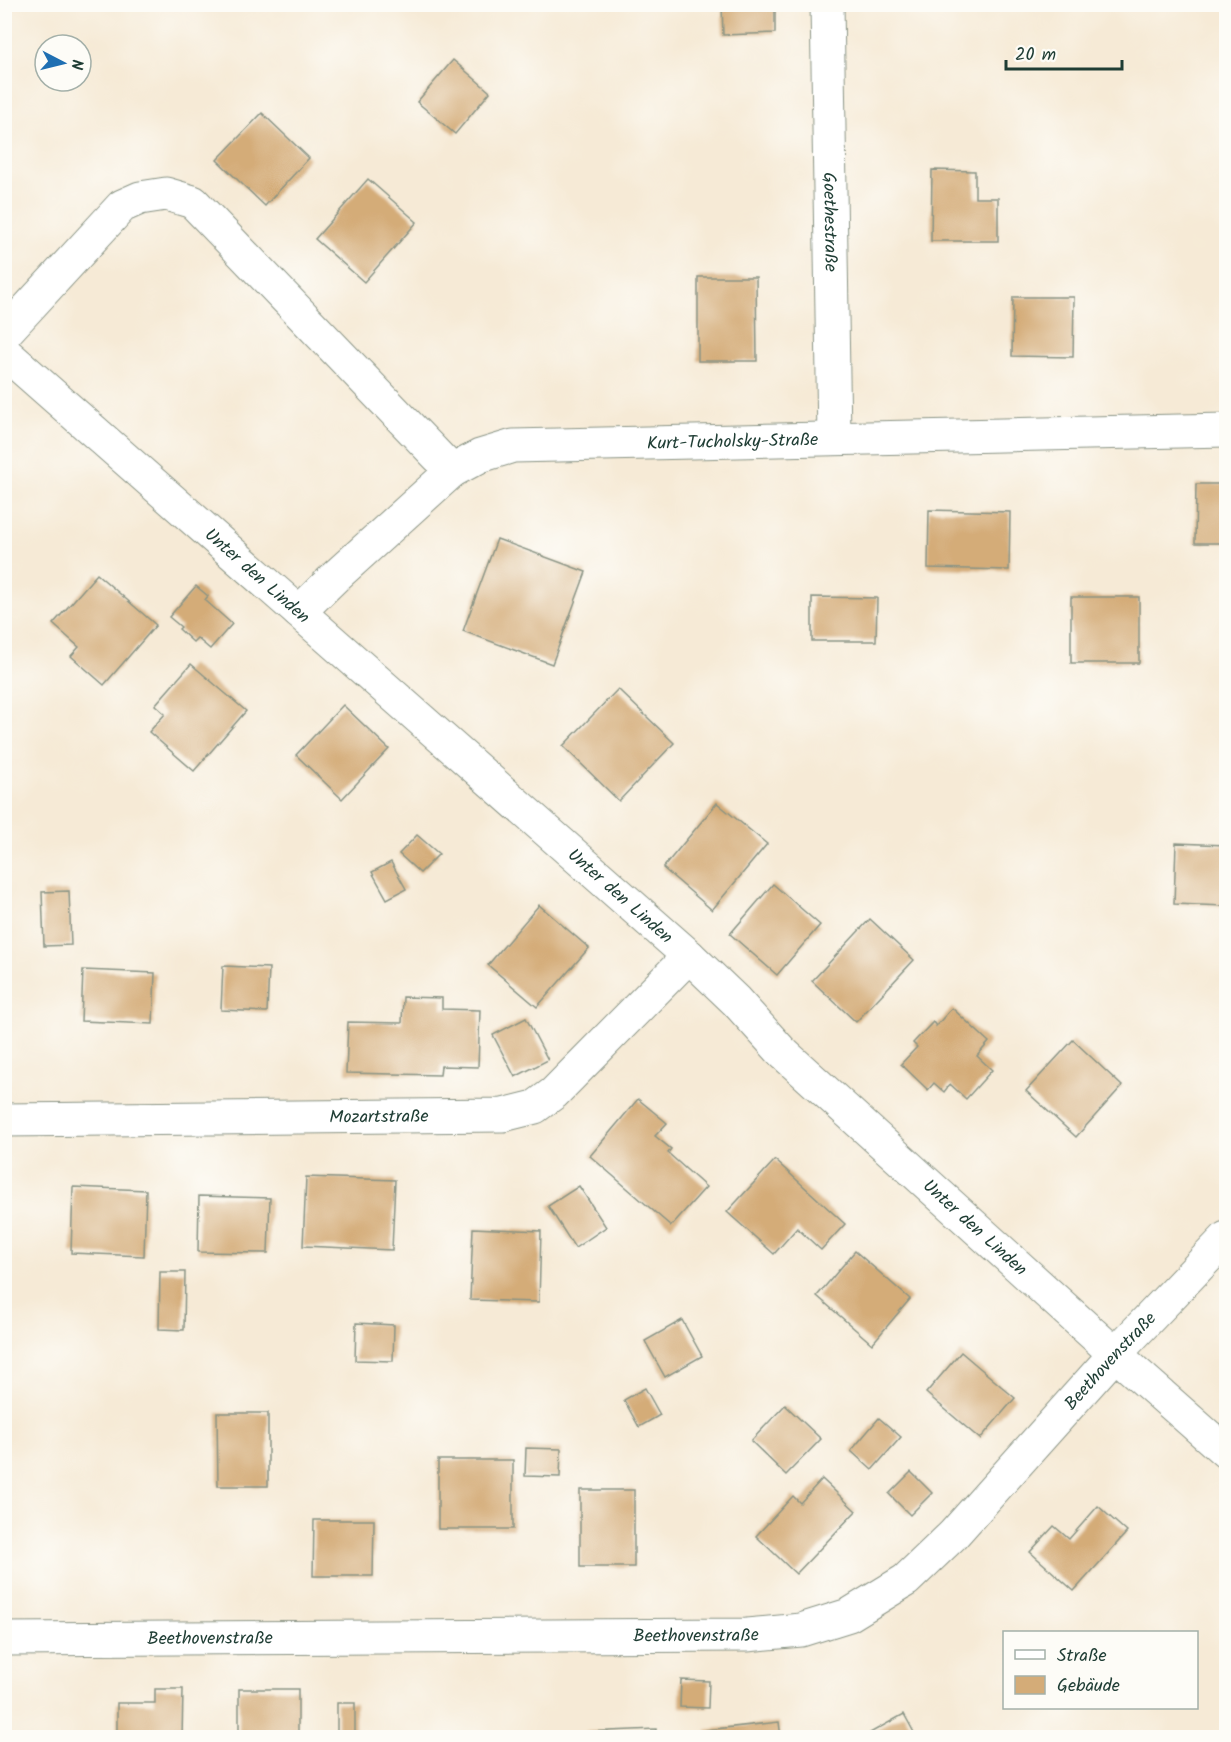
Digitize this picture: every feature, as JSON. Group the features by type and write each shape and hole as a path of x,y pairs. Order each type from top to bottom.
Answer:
{"street":[{"name":"Goethestraße","path":"827,4 834,438"},
{"path":"4,334 122,206 140,198 166,194 193,202 452,471"},
{"name":"Unter den Linden","path":"4,352 689,956 736,1001 782,1052 1115,1354 1227,1452"},
{"name":"Kurt-Tucholsky-Straße","path":"299,612 452,471 480,456 513,446 1227,430"},
{"name":"Mozartstraße","path":"4,1120 503,1115 535,1107 554,1093 689,956"},
{"name":"Beethovenstraße","path":"4,1640 747,1635 801,1630 849,1615 906,1581 953,1535 1115,1354 1227,1238"}],"building":[{"path":"722,4 775,4 775,33 723,35"},
{"path":"453,60 490,92 455,134 417,102"},
{"path":"262,113 309,158 265,206 217,160"},
{"path":"932,170 975,171 975,198 998,198 998,241 931,241"},
{"path":"368,179 417,222 364,282 315,239"},
{"path":"698,277 756,277 757,361 698,361"},
{"path":"1013,297 1074,297 1073,357 1012,356"},
{"path":"1196,484 1226,484 1226,543 1195,543"},
{"path":"929,510 1010,512 1009,570 928,568"},
{"path":"497,539 586,572 552,664 463,631"},
{"path":"97,574 156,625 104,685 71,656 79,647 53,624"},
{"path":"196,586 208,596 205,600 232,624 210,649 197,638 193,642 169,617"},
{"path":"812,597 877,598 876,641 812,641"},
{"path":"1071,597 1139,597 1139,663 1071,663"},
{"path":"191,664 246,711 194,771 149,732 165,714 155,705"},
{"path":"618,689 674,743 619,801 563,746"},
{"path":"343,705 389,749 342,799 296,755"},
{"path":"717,803 767,844 712,910 663,868"},
{"path":"417,835 439,854 420,873 399,854"},
{"path":"1176,843 1226,845 1226,906 1174,904"},
{"path":"391,862 406,889 387,899 372,872"},
{"path":"773,884 820,925 777,975 730,934"},
{"path":"69,891 71,945 44,946 42,892"},
{"path":"539,905 589,948 537,1007 488,965"},
{"path":"870,919 914,960 856,1022 812,981"},
{"path":"223,966 269,968 267,1012 221,1010"},
{"path":"83,970 155,973 153,1024 81,1021"},
{"path":"403,997 442,998 442,1009 480,1010 478,1067 441,1066 440,1075 346,1073 348,1022 402,1023"},
{"path":"952,1008 989,1042 977,1056 992,1070 966,1099 950,1084 944,1092 934,1083 928,1090 901,1064 917,1047 913,1043 933,1022 936,1026"},
{"path":"526,1018 548,1060 515,1077 493,1035"},
{"path":"1073,1040 1122,1086 1076,1137 1026,1091"},
{"path":"638,1099 667,1123 655,1136 671,1149 668,1153 706,1187 671,1226 590,1156"},
{"path":"775,1160 845,1224 821,1250 797,1228 774,1254 727,1212"},
{"path":"306,1177 395,1180 392,1250 303,1246"},
{"path":"579,1186 606,1227 575,1248 548,1206"},
{"path":"73,1187 146,1190 144,1256 71,1253"},
{"path":"199,1196 270,1198 268,1253 198,1252"},
{"path":"473,1228 541,1231 539,1302 470,1300"},
{"path":"855,1251 910,1299 872,1344 817,1296"},
{"path":"160,1272 185,1272 184,1330 159,1329"},
{"path":"682,1320 702,1356 665,1377 645,1341"},
{"path":"356,1323 394,1325 393,1361 355,1360"},
{"path":"961,1352 1015,1398 980,1439 926,1393"},
{"path":"645,1388 660,1415 639,1427 624,1400"},
{"path":"785,1405 821,1439 786,1475 751,1441"},
{"path":"217,1413 268,1413 268,1486 218,1486"},
{"path":"879,1418 901,1437 872,1470 851,1451"},
{"path":"526,1448 561,1449 560,1477 525,1476"},
{"path":"438,1460 513,1460 513,1529 438,1529"},
{"path":"911,1472 932,1493 910,1515 889,1494"},
{"path":"822,1479 856,1511 796,1574 756,1536 793,1496 800,1503"},
{"path":"580,1490 634,1490 634,1567 580,1567"},
{"path":"1098,1506 1127,1532 1074,1591 1030,1552 1054,1526 1069,1539"},
{"path":"314,1520 374,1520 373,1576 313,1576"},
{"path":"681,1680 709,1681 708,1708 680,1707"},
{"path":"155,1689 183,1689 182,1738 117,1738 117,1703 155,1703"},
{"path":"239,1689 298,1689 298,1738 239,1738"},
{"path":"337,1703 355,1703 355,1738 337,1738"},
{"path":"904,1714 917,1738 861,1738"},
{"path":"779,1722 781,1738 707,1738 706,1730"},
{"path":"656,1729 656,1738 585,1738 585,1732"}]}
